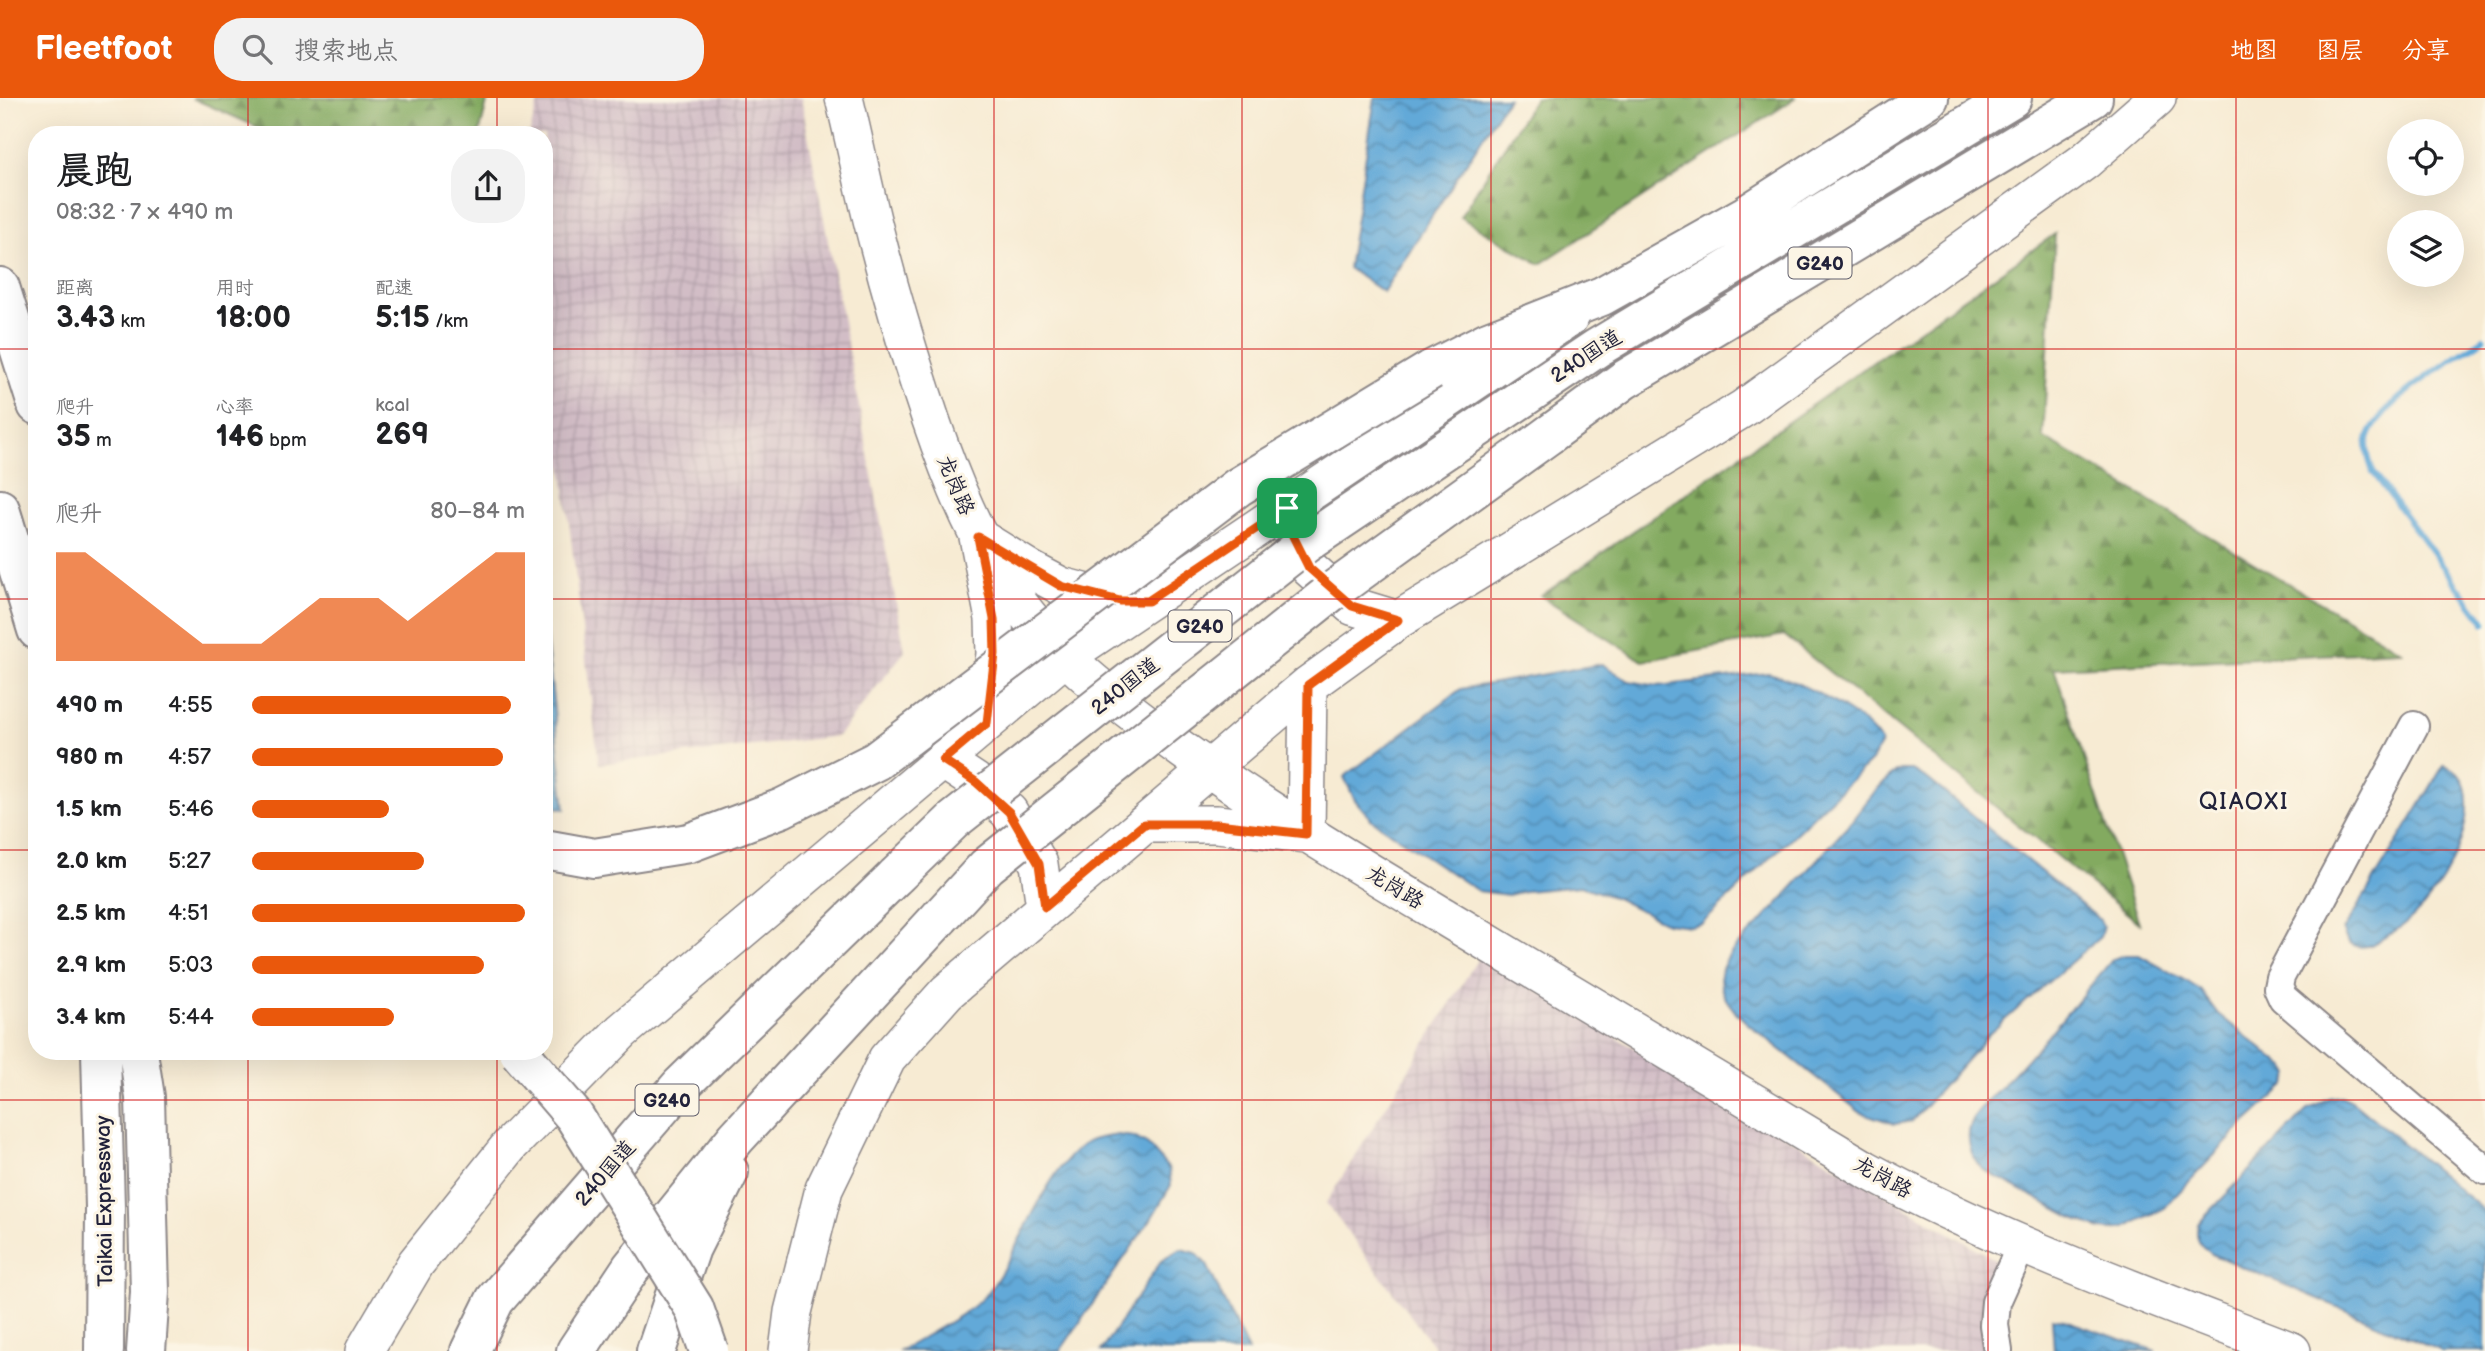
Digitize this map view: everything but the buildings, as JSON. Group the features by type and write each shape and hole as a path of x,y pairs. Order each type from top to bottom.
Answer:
{"highway":[{"path":"553,851 594,858 689,843 782,808 876,761 1238,487 1431,370 1488,341 1602,296 1746,215 1929,98"},
{"name":"240国道","path":"470,1351 495,1300 681,1085 954,820 1305,544 1597,348 2012,98"},
{"name":"240国道","path":"576,1351 631,1268 736,1138 987,866 1330,593 1624,380 2093,98"},
{"path":"0,288 28,377"},
{"path":"0,509 28,601"},
{"name":"Taikai Expressway","path":"101,1060 106,1208 104,1351"},
{"path":"139,1060 145,1097 150,1292 146,1351"},
{"path":"526,1060 581,1127 694,1308 709,1351"},
{"path":"656,1351 691,1248 758,1115"}],"main road":[{"name":"龙岗路","path":"844,98 877,241 904,338 941,451 978,537 1024,612 1065,657 1136,717 1306,834 1865,1168 1947,1211 2022,1244 2292,1351"},
{"path":"788,1351 793,1311 824,1189 887,1059 947,992 1308,685 1398,620 1744,408 2085,161 2157,98"},
{"path":"364,1351 416,1263 511,1144 622,1031 1065,657 1602,296"},
{"path":"1287,508 1292,534 1309,568 1352,606 1398,620"},
{"path":"978,537 1061,586 1120,601 1148,601"},
{"path":"978,537 994,619 995,654 987,723"},
{"path":"1144,824 1217,824 1306,834 1308,685"},
{"path":"943,760 976,782 1009,812 1039,864 1045,907"}],"street":[{"path":"2414,726 2280,977 2278,987 2283,998 2485,1170"},
{"path":"1998,1351 1994,1325 1996,1302 2022,1244"}],"shaded area":[{"path":"539,98 801,98 905,651 838,736 599,764 561,458 553,451 553,126 531,126"},
{"path":"1479,957 1996,1260 1983,1284 1992,1290 1985,1351 1437,1351 1326,1203"}],"green space":[{"path":"192,98 488,98 481,126 255,126"},
{"path":"1535,98 1796,98 1540,264 1460,217"},
{"path":"2055,234 2043,437 2401,651 2054,668 2139,923 1784,635 1643,661 1541,596"}],"water":[{"path":"1375,98 1508,98 1383,292 1348,268"},
{"path":"1602,664 1629,681 1658,686 1768,673 1830,700 1862,722 1881,743 1873,759 1711,915 1702,923 1691,926 1666,923 1616,898 1581,886 1508,895 1478,891 1372,820 1355,800 1344,777 1461,689"},
{"path":"553,700 565,809 553,807"},
{"path":"2444,765 2456,772 2467,795 2465,824 2451,864 2429,899 2409,921 2373,944 2363,947 2351,943 2343,931"},
{"path":"1901,770 1912,770 1928,779 2100,920 2103,926 2100,937 1990,1033 1912,1121 1895,1124 1860,1112 1747,1023 1727,1001 1720,981 1723,966 1737,946 1825,852 1879,787"},
{"path":"2124,955 2139,955 2200,990 2218,1014 2290,1074 2286,1085 2244,1124 2163,1209 2113,1230 2101,1229 2079,1221 1982,1169 1972,1154 1969,1137 1974,1117 1985,1103 2012,1076 2113,959"},
{"path":"2341,1096 2352,1101 2485,1211 2485,1351 2442,1351 2212,1254 2199,1242 2198,1224 2308,1109 2329,1098"},
{"path":"1118,1135 1134,1137 1148,1145 1169,1169 1171,1185 1151,1219 1060,1351 900,1351 960,1315 981,1299 1000,1274 1046,1190 1072,1154 1087,1142"},
{"path":"1181,1249 1196,1253 1207,1265 1248,1351 1101,1351 1161,1261"},
{"path":"2052,1318 2064,1320 2156,1351 2054,1351"}],"waterway":[{"path":"2484,339 2401,397 2375,426 2367,448 2373,472 2485,623"}],"district":[{"name":"QIAOXI","path":"2244,801"}],"route":[{"path":"1287,508 1292,534 1309,568 1352,606 1398,620 1308,685 1306,834 1217,824 1144,824 1045,907 1039,864 1009,812 976,782 943,760 987,723 995,654 994,619 978,537 1061,586 1120,601 1148,601 1287,508"}]}
